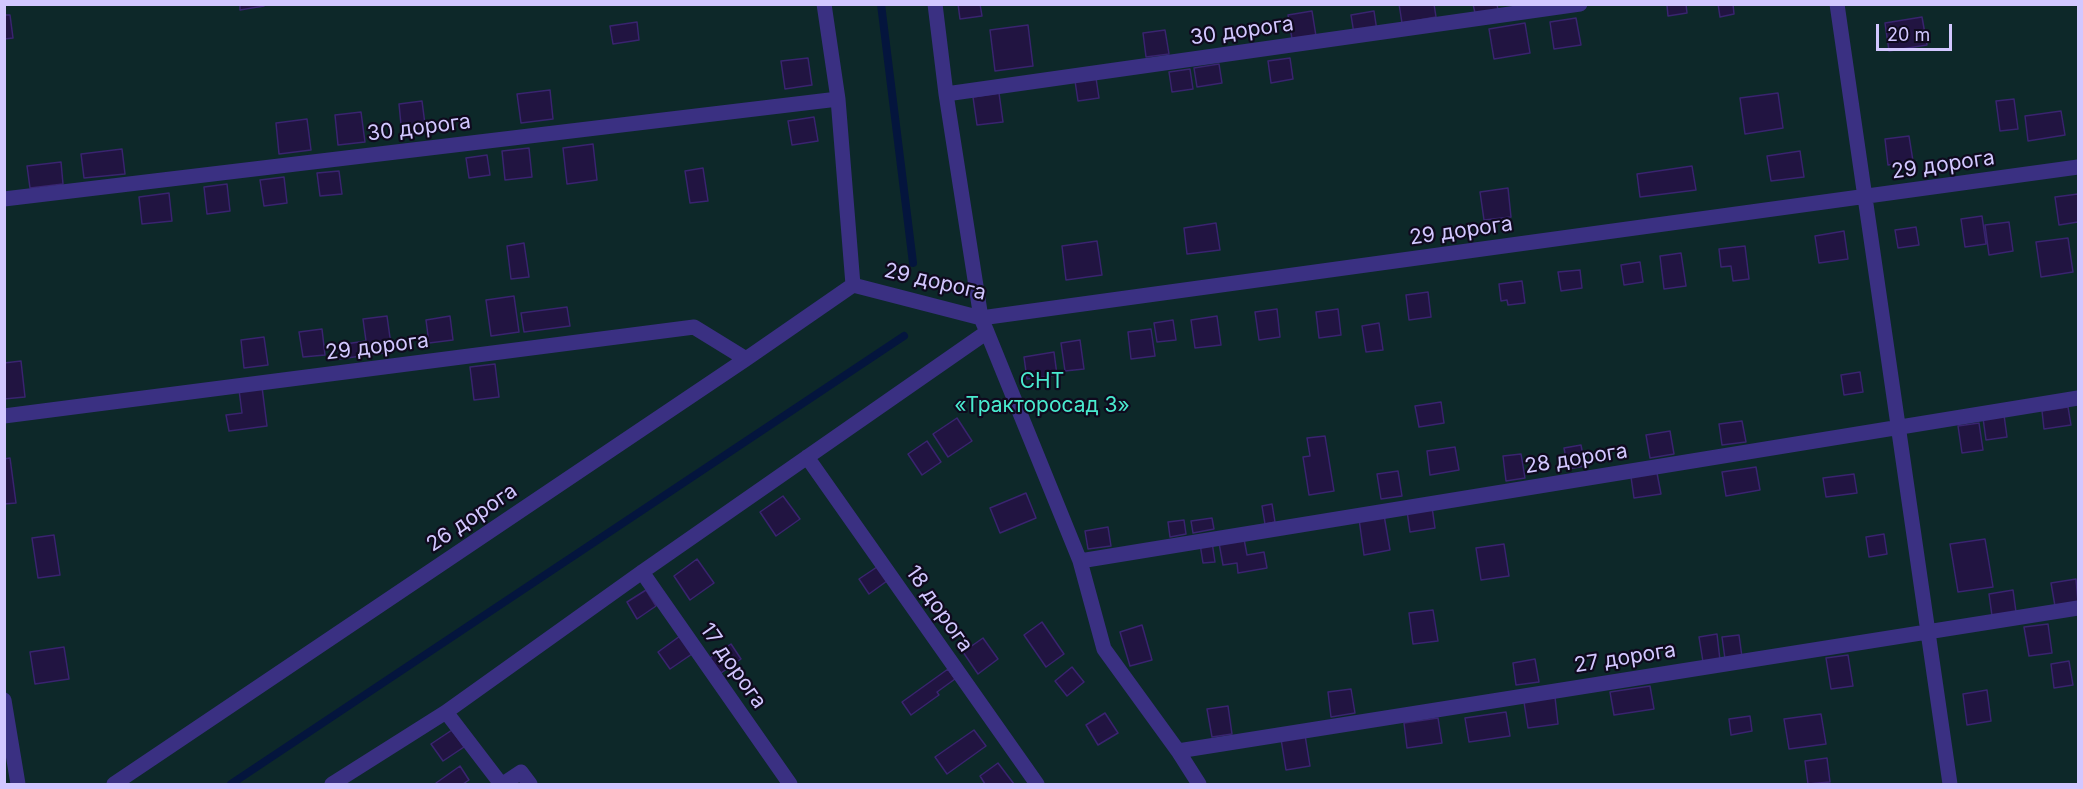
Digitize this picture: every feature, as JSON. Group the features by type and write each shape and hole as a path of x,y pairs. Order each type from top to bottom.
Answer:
{"street":[{"path":"824,4 838,99 853,285"},
{"path":"935,4 946,94 984,325 1080,561 1104,649 1178,751 1199,784"},
{"name":"30 дорога","path":"946,94 1580,4"},
{"path":"1837,4 1950,784"},
{"name":"30 дорога","path":"4,199 838,99"},
{"name":"29 дорога","path":"853,285 984,325 2079,166"},
{"name":"26 дорога","path":"114,784 853,285"},
{"path":"332,784 446,712 807,457 984,325"},
{"name":"29 дорога","path":"4,416 694,327 746,359"},
{"name":"28 дорога","path":"1080,561 2079,398"},
{"name":"18 дорога","path":"807,457 1037,784"},
{"name":"17 дорога","path":"642,572 790,784"},
{"name":"27 дорога","path":"1178,751 1928,630 2079,608"},
{"path":"4,700 18,784"},
{"path":"446,712 502,784 521,772 530,784"}],"green space":[{"name":"СНТ «Тракторосад 3»","path":"5,5 2078,5 2078,784 5,784"}],"building":[{"path":"240,4 264,4 264,6 240,10"},
{"path":"958,4 980,4 982,16 960,19"},
{"path":"1399,4 1434,4 1436,17 1402,23"},
{"path":"1473,4 1497,4 1498,10 1475,13"},
{"path":"1686,4 1687,13 1668,16 1667,5"},
{"path":"1718,4 1733,4 1734,14 1720,17"},
{"path":"1312,11 1316,36 1292,39 1288,15"},
{"path":"1374,11 1377,31 1354,34 1351,15"},
{"path":"4,15 10,15 13,38 4,39"},
{"path":"1922,17 1927,45 1889,51 1885,23"},
{"path":"1576,18 1581,45 1554,49 1550,22"},
{"path":"637,22 639,40 613,44 610,26"},
{"path":"1525,23 1530,53 1494,59 1489,29"},
{"path":"1028,25 1033,66 995,71 990,30"},
{"path":"1165,30 1169,54 1146,57 1143,33"},
{"path":"808,58 812,85 785,89 781,61"},
{"path":"1290,58 1293,79 1271,83 1268,61"},
{"path":"1219,64 1222,83 1197,87 1194,68"},
{"path":"1190,69 1193,89 1172,92 1169,72"},
{"path":"1096,78 1099,98 1078,101 1075,81"},
{"path":"550,90 553,119 521,123 517,94"},
{"path":"999,93 1003,122 977,125 973,97"},
{"path":"1778,93 1783,128 1745,134 1740,98"},
{"path":"2014,99 2018,129 2000,131 1996,101"},
{"path":"422,101 426,132 402,135 399,104"},
{"path":"2061,111 2065,135 2028,141 2025,116"},
{"path":"361,112 365,142 338,145 335,115"},
{"path":"814,117 818,141 792,145 788,121"},
{"path":"307,119 311,150 279,154 276,123"},
{"path":"1909,136 1913,161 1888,165 1885,139"},
{"path":"593,144 597,180 567,184 563,148"},
{"path":"529,148 532,177 505,180 502,151"},
{"path":"122,149 125,174 84,178 81,154"},
{"path":"1800,151 1804,177 1771,181 1767,156"},
{"path":"487,155 490,175 469,178 466,158"},
{"path":"61,162 63,184 30,188 27,166"},
{"path":"1692,166 1696,190 1640,197 1637,174"},
{"path":"703,168 708,201 690,203 685,171"},
{"path":"339,171 342,194 320,196 317,173"},
{"path":"284,177 287,203 264,206 260,180"},
{"path":"227,184 230,211 207,214 204,187"},
{"path":"1508,188 1511,217 1484,220 1480,192"},
{"path":"169,193 172,221 142,224 139,197"},
{"path":"2078,194 2078,222 2059,225 2055,197"},
{"path":"1982,216 1986,244 1965,247 1961,219"},
{"path":"2009,222 2013,251 1989,255 1985,225"},
{"path":"1216,223 1220,250 1187,254 1184,228"},
{"path":"1916,227 1919,245 1898,248 1895,230"},
{"path":"1844,231 1848,259 1819,263 1815,236"},
{"path":"2068,238 2073,272 2041,277 2036,242"},
{"path":"1097,241 1102,275 1066,280 1062,246"},
{"path":"524,243 529,277 511,279 507,246"},
{"path":"1745,246 1749,279 1733,281 1731,266 1721,267 1719,249"},
{"path":"1681,253 1686,286 1664,289 1660,256"},
{"path":"1640,262 1643,282 1624,285 1621,265"},
{"path":"1580,270 1582,288 1561,291 1558,272"},
{"path":"1522,281 1525,303 1508,305 1507,300 1501,301 1499,284"},
{"path":"1428,292 1431,317 1409,320 1406,295"},
{"path":"514,296 519,332 491,336 486,300"},
{"path":"567,307 570,326 524,332 521,313"},
{"path":"1277,309 1280,337 1259,340 1255,312"},
{"path":"1338,309 1341,335 1319,338 1316,312"},
{"path":"387,316 392,352 339,359 338,345 366,341 363,319"},
{"path":"450,316 453,340 429,343 426,320"},
{"path":"1217,316 1221,345 1195,348 1191,320"},
{"path":"1173,320 1176,340 1157,342 1154,323"},
{"path":"1379,323 1383,350 1366,352 1362,326"},
{"path":"322,329 325,355 303,357 299,332"},
{"path":"1151,329 1155,356 1131,359 1128,332"},
{"path":"264,337 268,365 244,368 241,340"},
{"path":"1080,340 1084,369 1065,371 1061,343"},
{"path":"1054,352 1057,375 1027,379 1024,357"},
{"path":"21,361 25,397 4,399 4,363"},
{"path":"495,364 499,397 474,400 470,367"},
{"path":"1860,372 1863,392 1844,395 1841,375"},
{"path":"262,387 267,426 229,431 226,415 242,413 239,390"},
{"path":"1441,402 1444,423 1419,427 1415,406"},
{"path":"2068,407 2071,425 2044,429 2042,411"},
{"path":"2004,415 2007,437 1986,440 1983,418"},
{"path":"957,418 972,441 948,457 933,434"},
{"path":"1742,421 1746,442 1722,445 1719,424"},
{"path":"1979,423 1983,450 1962,453 1958,426"},
{"path":"1670,431 1674,454 1650,458 1646,435"},
{"path":"1325,436 1334,491 1309,495 1303,457 1310,456 1307,438"},
{"path":"927,441 941,462 922,475 908,454"},
{"path":"1581,445 1585,466 1568,469 1564,448"},
{"path":"1455,447 1459,470 1430,475 1427,451"},
{"path":"1521,454 1525,478 1506,481 1503,456"},
{"path":"10,458 16,503 4,504 4,459"},
{"path":"1756,467 1760,490 1726,496 1722,472"},
{"path":"1398,471 1402,496 1381,499 1377,474"},
{"path":"1657,473 1661,494 1634,498 1631,477"},
{"path":"1854,474 1857,493 1826,497 1823,478"},
{"path":"1026,493 1036,518 1000,533 990,508"},
{"path":"783,496 800,519 776,536 760,512"},
{"path":"1272,504 1275,522 1265,524 1262,506"},
{"path":"1432,507 1435,528 1410,532 1407,511"},
{"path":"1384,515 1390,550 1364,555 1359,519"},
{"path":"1212,518 1214,529 1193,533 1191,521"},
{"path":"1184,520 1186,534 1170,537 1168,522"},
{"path":"1108,527 1111,546 1088,549 1085,531"},
{"path":"1884,534 1887,554 1869,557 1866,537"},
{"path":"54,535 60,575 38,578 32,538"},
{"path":"1244,539 1247,555 1264,552 1267,568 1238,573 1237,563 1223,565 1219,543"},
{"path":"1985,539 1993,587 1958,592 1950,544"},
{"path":"1212,542 1215,562 1203,563 1200,544"},
{"path":"1504,544 1509,576 1481,580 1476,548"},
{"path":"697,559 714,583 690,600 674,576"},
{"path":"877,567 887,581 869,594 859,579"},
{"path":"2076,579 2078,602 2055,606 2051,583"},
{"path":"646,590 656,606 637,619 627,602"},
{"path":"2013,590 2016,612 1992,616 1989,594"},
{"path":"1433,610 1438,641 1413,644 1409,613"},
{"path":"1042,622 1064,654 1046,667 1024,635"},
{"path":"2048,624 2052,653 2029,656 2024,627"},
{"path":"1142,625 1152,660 1130,666 1120,632"},
{"path":"1717,634 1720,660 1703,662 1699,637"},
{"path":"1739,635 1742,657 1725,659 1722,637"},
{"path":"680,636 692,654 670,669 658,652"},
{"path":"983,638 998,659 978,674 963,652"},
{"path":"731,644 741,659 721,673 710,658"},
{"path":"64,647 69,679 35,684 30,652"},
{"path":"1848,655 1853,686 1831,689 1826,658"},
{"path":"1535,659 1539,682 1516,685 1513,663"},
{"path":"2069,661 2073,685 2054,688 2051,664"},
{"path":"1072,667 1084,682 1067,696 1055,681"},
{"path":"948,669 955,679 937,692 939,695 911,715 902,702"},
{"path":"1650,686 1654,709 1614,715 1610,692"},
{"path":"1351,689 1355,713 1331,717 1328,692"},
{"path":"1987,690 1991,721 1967,725 1963,694"},
{"path":"1555,697 1558,724 1528,728 1524,702"},
{"path":"1228,706 1232,734 1212,737 1207,709"},
{"path":"1506,712 1510,736 1469,742 1465,718"},
{"path":"1105,713 1118,733 1098,745 1086,725"},
{"path":"1821,714 1826,744 1789,749 1784,719"},
{"path":"1750,716 1752,731 1731,735 1729,719"},
{"path":"1438,718 1442,743 1407,748 1404,723"},
{"path":"452,730 464,747 443,761 431,744"},
{"path":"974,730 986,746 947,774 935,757"},
{"path":"1305,735 1310,766 1286,770 1281,739"},
{"path":"1827,758 1830,782 1808,784 1805,761"},
{"path":"998,763 1014,784 985,784 980,776"},
{"path":"460,766 469,780 463,784 436,783"}],"waterway":[{"path":"881,4 913,263"},
{"path":"231,784 904,336"}]}
